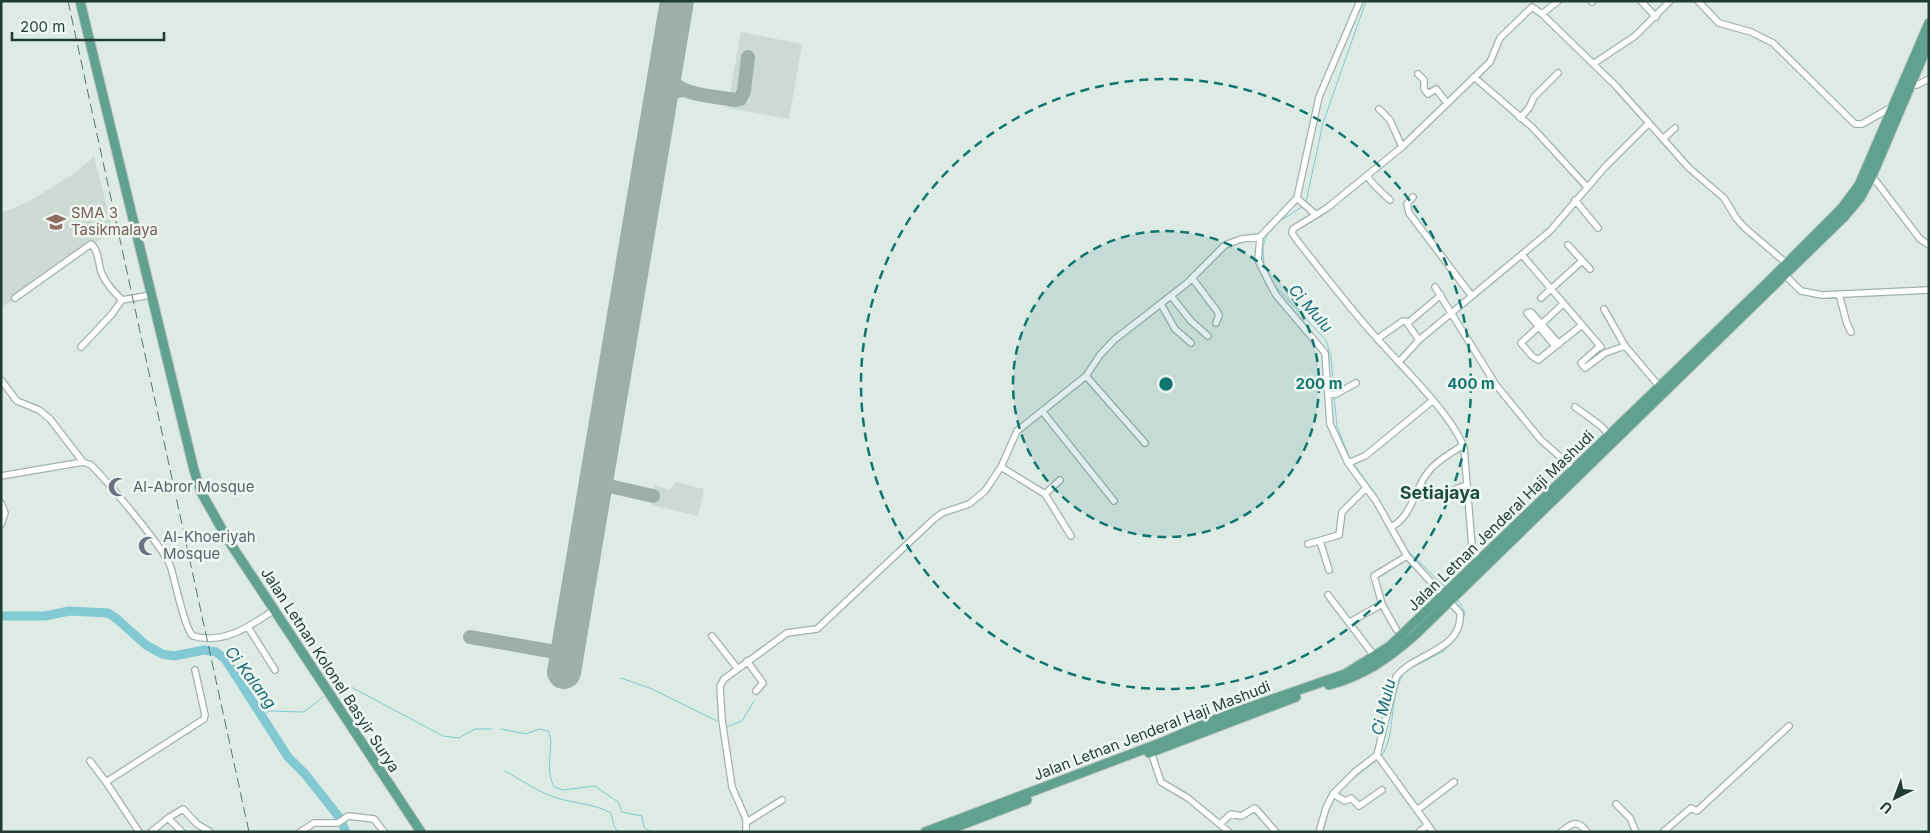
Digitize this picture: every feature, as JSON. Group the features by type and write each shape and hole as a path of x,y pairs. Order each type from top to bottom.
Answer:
{"main road":[{"name":"Jalan Letnan Kolonel Basyir Surya","path":"80,1 150,295 201,492 228,540 421,832"},
{"name":"Jalan Letnan Jenderal Haji Mashudi","path":"925,832 1348,680 1390,657 1425,620 1785,275 1817,239 1859,185 1929,23"},
{"name":"Jalan Letnan Jenderal Haji Mashudi","path":"1456,591 1480,561 1786,262 1851,210 1872,176 1929,42"},
{"name":"Jalan Letnan Jenderal Haji Mashudi","path":"943,832 1151,752 1221,717 1345,674 1375,657 1425,620"}],"street":[{"path":"1319,832 1326,808 1354,772 1377,755 1396,677 1405,667 1443,647 1454,634 1460,613 1407,556 1393,526 1350,463 1330,424 1332,395 1325,353 1276,295 1258,260 1260,237 1297,198 1319,98 1360,1"},
{"path":"1542,14 1558,1"},
{"path":"1641,1 1656,17"},
{"path":"1593,64 1627,43 1656,17 1670,1"},
{"path":"1698,1 1719,23 1751,32 1773,43 1855,124 1862,124 1894,106"},
{"path":"1480,561 1472,547 1471,513 1466,485 1463,445 1432,401 1377,339 1292,234 1293,229 1316,215 1402,147 1492,59 1500,38 1532,7 1542,14 1593,64 1664,138 1689,168 1724,198 1736,218 1786,262"},
{"path":"1418,74 1424,80 1424,89 1428,94 1436,89 1448,103"},
{"path":"1520,118 1530,108 1533,98 1558,74"},
{"path":"1474,77 1549,144 1587,187"},
{"path":"1910,85 1917,85 1929,79"},
{"path":"1379,109 1390,120 1402,147"},
{"path":"1398,362 1419,340 1453,313 1471,295 1523,256 1562,218 1575,200 1649,123"},
{"path":"1664,138 1674,128"},
{"path":"1367,176 1376,189 1382,190 1390,200"},
{"path":"1872,176 1920,240 1929,245"},
{"path":"1413,197 1407,204 1409,213 1471,295"},
{"path":"1297,198 1316,215"},
{"path":"1575,200 1598,228"},
{"path":"746,832 747,822 732,787 722,720 721,684 737,668 787,633 816,629 934,519 942,513 969,504 979,497 1001,467 1014,435 1027,421 1086,376 1104,350 1172,296 1225,245 1242,239 1260,237"},
{"path":"15,298 91,244 95,248 101,273 106,282 122,300"},
{"path":"1568,245 1590,269"},
{"path":"1523,256 1606,353"},
{"path":"1541,298 1582,261"},
{"path":"1785,275 1796,288 1806,293 1822,295 1929,290"},
{"path":"1192,278 1218,311 1219,316 1216,323"},
{"path":"1435,287 1453,313 1469,344 1496,385 1541,440 1574,469"},
{"path":"1839,294 1851,332"},
{"path":"81,347 112,314 122,300 150,295"},
{"path":"1407,323 1441,295"},
{"path":"1172,296 1191,321 1208,336"},
{"path":"1161,304 1175,329 1191,343"},
{"path":"1563,304 1521,344 1536,361 1582,325"},
{"path":"1604,308 1625,346 1659,386"},
{"path":"1377,339 1403,321 1407,323 1419,340"},
{"path":"1540,325 1557,345"},
{"path":"1600,346 1584,359 1581,363 1582,366 1585,368 1606,353 1625,346"},
{"path":"1086,376 1145,443"},
{"path":"1,380 17,401 39,410 50,418 83,462"},
{"path":"1332,395 1356,383"},
{"path":"1350,463 1359,459 1432,401"},
{"path":"1575,407 1601,426 1609,435"},
{"path":"1042,411 1114,502"},
{"path":"1393,526 1407,512 1427,472 1463,445"},
{"path":"1,476 83,462 91,465 168,560 190,635 196,638 224,637 248,627 274,610"},
{"path":"1001,467 1045,494 1071,536"},
{"path":"1045,494 1060,480"},
{"path":"1423,497 1439,496 1466,485"},
{"path":"1308,544 1338,535 1342,512 1364,486"},
{"path":"1,503 5,513 1,525"},
{"path":"1320,541 1329,570"},
{"path":"1396,629 1382,604 1374,576 1407,556"},
{"path":"1328,595 1375,657"},
{"path":"1350,622 1382,604"},
{"path":"248,627 275,670"},
{"path":"712,636 737,668"},
{"path":"747,661 763,682 756,691"},
{"path":"106,782 204,719 205,715 195,670"},
{"path":"1663,832 1690,808 1695,812 1699,809 1789,726"},
{"path":"1151,752 1161,782 1188,798 1228,831"},
{"path":"1377,755 1433,832"},
{"path":"90,761 139,832"},
{"path":"1417,810 1454,782"},
{"path":"1336,795 1345,801 1351,798 1359,806 1382,790"},
{"path":"747,822 782,800"},
{"path":"1616,804 1630,818 1636,832"},
{"path":"1220,824 1231,814 1242,816 1255,808 1276,832"},
{"path":"151,832 168,818 184,809 197,824 210,832"},
{"path":"300,832 314,823 338,823 348,816 374,819 384,832"},
{"path":"168,818 182,832"},
{"path":"1561,832 1571,823 1583,826 1587,832"},
{"path":"1419,832 1428,824"}],"shaded area":[{"path":"741,32 802,44 789,119 727,108"},
{"name":"SMA 3 Tasikmalaya","path":"94,156 113,231 4,306 1,297 1,213 28,202 75,173"},
{"path":"676,482 704,489 698,516 652,505 655,485 670,490"}],"waterway":[{"name":"Ci Mulu","path":"1306,202 1323,123 1366,1"},
{"name":"Ci Mulu","path":"1278,222 1302,207"},
{"name":"Ci Mulu","path":"1264,267 1263,246 1268,232"},
{"name":"Ci Mulu","path":"1274,285 1326,340 1331,357 1334,393"},
{"name":"Ci Mulu","path":"1334,397 1337,426 1350,459"},
{"name":"Ci Mulu","path":"1353,463 1375,493 1392,524"},
{"name":"Ci Mulu","path":"1406,549 1445,587"},
{"name":"Ci Mulu","path":"1457,598 1465,613 1462,623"},
{"name":"Ci Kalang","path":"1,616 45,616 69,611 108,613 146,645 162,654 174,656 204,650 216,652 225,659 288,757 305,774 339,817 346,832"},
{"name":"Ci Mulu","path":"1407,670 1444,651 1453,640"},
{"name":"Ci Mulu","path":"1381,757 1389,738 1395,694 1403,675"},
{"path":"621,678 652,689 717,721"},
{"path":"332,688 341,684 351,687 443,736 459,738 475,729 492,729"},
{"path":"263,716 269,711 304,712 323,697"},
{"path":"726,727 742,721 754,701"},
{"path":"501,729 526,734 539,729 548,731 551,742 549,762 554,787 563,790 595,786 618,802 622,812 642,816 644,827 651,832"},
{"name":"Ci Mulu","path":"1350,781 1378,759"},
{"path":"505,771 548,795 597,807 611,813 614,826 618,832"},
{"name":"Ci Mulu","path":"1323,832 1328,812 1335,797"}],"taxiway":[{"path":"666,69 670,78 684,90 735,100 740,99 744,91 748,57"},
{"path":"660,105 671,93 682,90"},
{"path":"596,483 653,496"},
{"path":"470,637 567,654"}],"runway":[{"path":"564,672 677,1"}],"railway":[{"path":"68,1 249,832"}],"place":[{"name":"SMA 3 Tasikmalaya","path":"56,222"},
{"name":"Al-Abror Mosque","path":"118,487"},
{"name":"Al-Khoeriyah Mosque","path":"148,546"}],"district":[{"name":"Setiajaya","path":"1440,493"}]}
